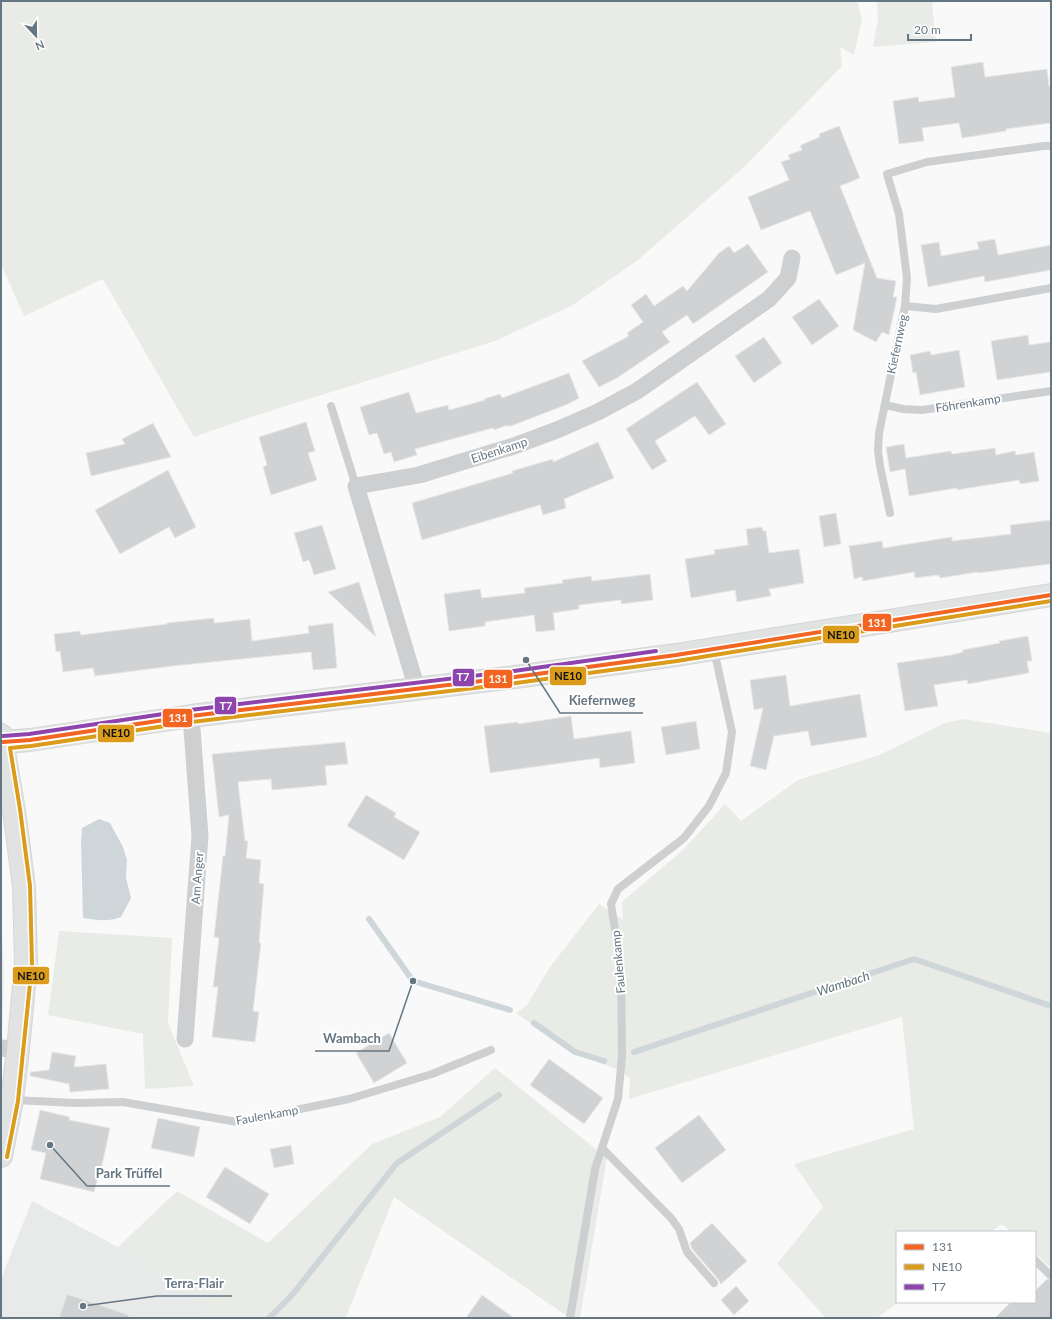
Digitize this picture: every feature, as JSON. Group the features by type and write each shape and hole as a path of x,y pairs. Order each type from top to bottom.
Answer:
{"street":[{"name":"Eibenkamp","path":"356,486 419,475 514,446 557,430 598,412 637,391 769,299 788,278 792,258"},
{"path":"356,486 417,689"},
{"path":"1,1156 12,1100 10,1049 26,964 24,887 14,810 2,739 30,740 190,716 515,677 714,649 1051,595"},
{"name":"Am Anger","path":"184,1039 200,836 190,716"}],"lane":[{"name":"Kiefernweg","path":"890,513 880,466 878,451 879,432 904,306 907,278 899,214 887,174 927,162 1051,146"},
{"path":"904,306 936,309 1051,288"},
{"name":"Föhrenkamp","path":"885,405 903,409 922,410 1051,390"},
{"path":"331,406 356,486"},
{"name":"Faulenkamp","path":"570,1318 595,1169 618,1099 622,1056 621,968 611,904 618,889 684,838 709,806 726,773 732,732 714,649"},
{"name":"Faulenkamp","path":"12,1100 76,1103 123,1102 237,1122 349,1099 432,1074 491,1050"},
{"path":"602,1148 671,1218 679,1229 687,1252 714,1283"},
{"path":"1036,1261 1051,1276"}],"shaded area":[{"path":"1,1 857,1 862,19 854,55 840,47 842,66 744,167 638,260 573,305 495,341 251,417 194,437 103,279 24,316 1,264"},
{"path":"877,1 945,1 932,3 936,42 873,47 878,19"},
{"path":"964,719 1051,733 1051,1266 1050,1267 1036,1254 1036,1231 1010,1231 1002,1224 992,1231 896,1231 896,1303 898,1303 877,1318 826,1318 777,1264 823,1207 794,1164 914,1129 902,1017 629,1099 630,1078 616,1069 570,1051 516,1013 527,1005 550,967 599,904 623,920 622,902 683,850 725,804 741,821 798,780 877,756 945,723"},
{"path":"99,819 110,823 123,847 127,860 126,878 131,898 121,917 116,919 97,920 83,918 82,828"},
{"path":"1,914 4,975 2,1035 1,1035"},
{"path":"59,931 172,938 168,1023 194,1086 145,1089 143,1034 48,1015"},
{"path":"495,1068 607,1158 580,1318 570,1318 394,1197 346,1317 347,1318 200,1318 207,1303 118,1247 177,1191 268,1243 372,1144 440,1117"},
{"path":"32,1201 118,1247 208,1303 200,1318 1,1318 1,1279"}],"building":[{"path":"983,62 985,77 1047,69 1049,86 1051,88 1051,123 1006,129 1006,131 962,138 959,123 922,128 924,141 899,144 893,101 918,97 919,102 955,97 951,67"},
{"path":"839,126 860,178 840,186 877,278 896,281 893,297 897,297 889,335 882,332 876,342 853,330 865,263 836,275 810,211 761,230 748,197 789,180 781,162 790,159 788,155 802,150 800,146 803,144 820,137 819,134"},
{"path":"995,239 998,255 1051,245 1051,270 985,282 984,276 928,287 921,245 939,242 941,256 979,249 977,242"},
{"path":"748,244 768,272 693,324 687,315 662,332 670,342 617,378 599,387 582,361 629,336 627,333 643,322 631,305 646,294 654,306 683,286 687,291 719,253 729,246 734,253"},
{"path":"819,299 839,326 812,345 792,317"},
{"path":"1028,335 1029,345 1051,342 1051,372 997,380 991,341"},
{"path":"764,337 782,363 754,383 735,356"},
{"path":"959,350 965,387 920,395 916,372 913,373 910,355 930,351 931,355"},
{"path":"569,373 579,398 568,404 511,426 505,426 494,430 493,428 415,449 417,455 394,462 391,452 384,454 377,433 369,435 360,407 409,392 416,413 448,405 449,410 485,400 484,399 500,394 502,398"},
{"path":"697,382 726,424 709,435 695,416 655,441 667,461 652,470 626,429"},
{"path":"306,422 315,451 308,453 317,480 271,495 263,467 267,465 259,437"},
{"path":"153,423 171,457 91,476 86,453 125,444 122,439"},
{"path":"598,442 614,478 564,499 566,508 543,515 540,505 422,540 412,503 513,473 512,471 553,459 553,462"},
{"path":"904,444 906,458 951,451 952,454 995,448 996,455 1015,451 1016,455 1034,452 1039,481 1020,484 1019,480 909,496 905,469 890,472 886,447"},
{"path":"168,470 196,527 175,538 169,527 120,554 95,510"},
{"path":"836,513 841,544 824,547 819,516"},
{"path":"1051,520 1051,564 940,578 939,575 915,578 914,572 863,581 862,577 854,579 849,546 882,541 883,548 952,537 952,541 1011,534 1010,525"},
{"path":"322,525 336,569 314,575 309,560 303,562 294,533"},
{"path":"762,527 763,531 766,531 769,553 799,549 804,583 769,589 771,596 737,602 735,590 691,598 685,559 715,554 714,550 748,545 746,529"},
{"path":"650,574 653,600 621,604 621,600 579,605 579,609 553,613 555,630 536,632 534,615 485,622 485,626 449,631 444,594 480,589 482,598 525,593 524,588 563,583 562,580 591,576 592,581"},
{"path":"359,582 376,637 328,592"},
{"path":"214,618 214,623 250,619 252,641 309,633 308,626 333,623 337,668 313,670 311,652 173,666 95,676 93,668 63,672 60,651 56,652 54,634 80,631 81,635"},
{"path":"1028,636 1032,661 1027,661 1029,673 968,684 967,680 934,685 938,706 905,711 897,663 951,655 963,652 962,650"},
{"path":"786,675 790,706 860,694 867,737 811,746 808,731 774,736 766,770 750,766 763,708 754,710 750,680"},
{"path":"571,716 574,739 631,731 635,763 600,768 599,758 490,773 484,726 518,722 518,724"},
{"path":"696,721 700,749 666,755 661,727"},
{"path":"345,742 348,764 325,766 327,785 272,790 271,779 238,782 245,841 248,841 246,858 261,860 259,883 264,884 259,943 261,943 253,1011 259,1012 255,1042 212,1037 218,987 213,987 219,938 214,937 229,815 219,817 212,754"},
{"path":"366,795 396,813 394,817 420,832 404,860 347,826"},
{"path":"389,1033 407,1063 374,1083 356,1053"},
{"path":"52,1052 76,1056 74,1067 106,1064 109,1089 70,1092 69,1084 30,1076 30,1072 49,1070"},
{"path":"549,1059 603,1098 584,1124 530,1085"},
{"path":"40,1110 70,1117 69,1120 110,1128 101,1170 94,1192 40,1179 46,1153 31,1150"},
{"path":"699,1115 726,1150 682,1183 655,1148"},
{"path":"158,1118 200,1127 194,1157 151,1148"},
{"path":"291,1145 294,1164 274,1168 270,1149"},
{"path":"225,1167 269,1194 250,1224 206,1197"},
{"path":"712,1223 747,1261 721,1284 692,1249 690,1243"},
{"path":"1047,1279 1051,1281 1051,1318 995,1318 1010,1303 1036,1303 1036,1290"},
{"path":"736,1286 749,1301 734,1315 721,1300"},
{"path":"67,1294 129,1315 128,1318 59,1318"},
{"path":"482,1295 514,1318 466,1318"}],"waterway":[{"name":"Wambach","path":"369,919 413,981 510,1010"},
{"name":"Wambach","path":"634,1052 914,959 1051,1006"},
{"name":"Wambach","path":"534,1023 575,1052 604,1061"},
{"path":"269,1318 292,1295 397,1163 499,1095"}],"transit line":[{"name":"131","path":"3,742 30,740 191,716 515,677 676,655 1051,595"},
{"name":"NE10","path":"7,1157 18,1101 32,964 30,886 10,748 192,722 516,683 677,661 1051,601"},
{"name":"T7","path":"3,736 29,734 190,710 514,671 656,651"}],"place":[{"name":"Kiefernweg","path":"526,660"},
{"name":"Wambach","path":"413,981"},
{"name":"Park Trüffel","path":"50,1145"},
{"name":"Terra-Flair","path":"83,1306"}]}
